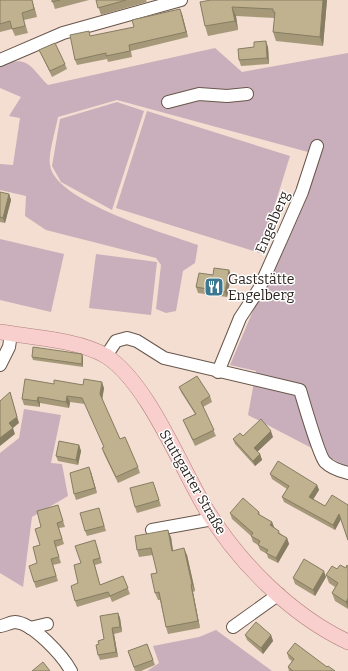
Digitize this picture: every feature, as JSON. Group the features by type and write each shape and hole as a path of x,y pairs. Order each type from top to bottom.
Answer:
{"main road":[{"name":"Stuttgarter Straße","path":"6,333 90,349 106,356 125,373 149,405 213,519 227,540 249,566 279,594 313,621 348,642"}],"street":[{"path":"0,60 63,33 181,0"},
{"path":"168,102 199,94 227,96 247,94"},
{"name":"Engelberg","path":"218,372 240,318 259,289 302,192 317,146"},
{"path":"0,365 9,347 6,333"},
{"path":"106,356 116,341 127,338 137,341 164,358 218,372 300,390 318,446 325,462 339,471 348,473"},
{"path":"152,530 213,519"},
{"path":"233,626 279,594"},
{"path":"0,626 15,622 30,628 48,642 70,671"},
{"path":"30,628 47,624"}],"shaded area":[{"path":"215,48 242,72 348,53 348,467 248,415 256,371 230,365 319,155 117,100 58,117 51,148 50,165 56,178 70,191 90,203 114,214 198,245 195,263 183,271 176,311 166,313 156,309 161,265 156,258 46,230 25,216 26,196 0,190 0,164 13,165 20,118 9,116 21,97 0,88 0,65 17,61 28,64 48,85"},
{"path":"117,102 144,111 112,210 61,182 52,166 60,119"},
{"path":"147,111 290,156 260,253 116,208"},
{"path":"0,239 64,254 51,312 0,300"},
{"path":"96,254 157,262 151,315 89,308"},
{"path":"24,409 61,415 51,463 62,464 68,496 32,517 23,587 0,573 0,453 19,438"},
{"path":"216,630 272,671 147,671 159,663 153,646 199,637"}],"building":[{"path":"0,0 32,0 34,9 22,13 25,26 12,29 10,21 0,24"},
{"path":"96,0 126,0 98,8"},
{"path":"211,0 323,0 320,37 273,32 275,12 273,12 273,9 232,7 235,21 205,26 200,2"},
{"path":"180,9 186,32 129,45 130,51 106,56 106,53 75,60 70,35 89,31 90,36 134,27 132,20"},
{"path":"266,41 267,58 239,60 238,49 254,47 254,42"},
{"path":"55,43 65,64 50,71 39,50"},
{"path":"0,192 9,194 3,218 0,217"},
{"name":"Gaststätte Engelberg","path":"214,268 229,270 225,292 196,287 199,273 213,275"},
{"path":"33,347 82,354 82,364 32,357"},
{"path":"197,376 210,396 201,402 214,430 193,440 183,420 196,414 179,387"},
{"path":"25,379 54,384 54,380 83,385 84,379 102,382 100,394 120,439 125,437 138,467 116,477 102,448 104,447 82,398 67,396 66,402 38,397 37,401 22,399"},
{"path":"10,392 17,417 9,423 13,428 0,438 0,401"},
{"path":"261,419 271,431 254,448 260,454 253,461 233,439 240,433 243,436"},
{"path":"59,441 79,445 76,460 56,456"},
{"path":"278,461 317,485 309,497 325,506 332,495 348,505 348,540 339,514 333,525 282,497 289,486 270,474"},
{"path":"89,467 95,488 74,494 70,473"},
{"path":"153,482 159,500 135,507 130,488"},
{"path":"243,498 259,512 258,514 272,522 270,525 279,531 278,533 287,538 276,558 266,553 268,550 258,545 260,541 251,536 253,533 230,513"},
{"path":"58,505 63,521 57,523 62,539 54,541 59,557 51,559 56,576 34,582 29,566 37,563 33,547 40,545 35,529 41,527 37,511"},
{"path":"99,508 104,526 85,531 80,513"},
{"path":"168,530 172,551 184,548 198,621 166,627 159,592 155,593 151,574 157,573 151,548 137,550 135,536"},
{"path":"95,540 100,558 93,560 100,585 123,576 128,588 110,596 108,592 75,601 71,586 78,583 74,565 81,563 75,546"},
{"path":"304,559 324,571 313,590 293,578"},
{"path":"340,565 346,568 347,565 348,566 348,598 346,602 332,593 338,583 326,575 332,566 337,569"},
{"path":"118,613 120,627 112,628 116,652 98,655 96,645 99,644 98,641 104,639 100,616"},
{"path":"256,622 271,635 261,648 245,635"},
{"path":"295,643 327,667 328,666 335,671 293,671 288,667 294,659 287,653"},
{"path":"147,644 153,660 134,667 128,651"},
{"path":"43,662 50,671 32,671"}],"place":[{"name":"Gaststätte Engelberg","path":"214,287"}]}
